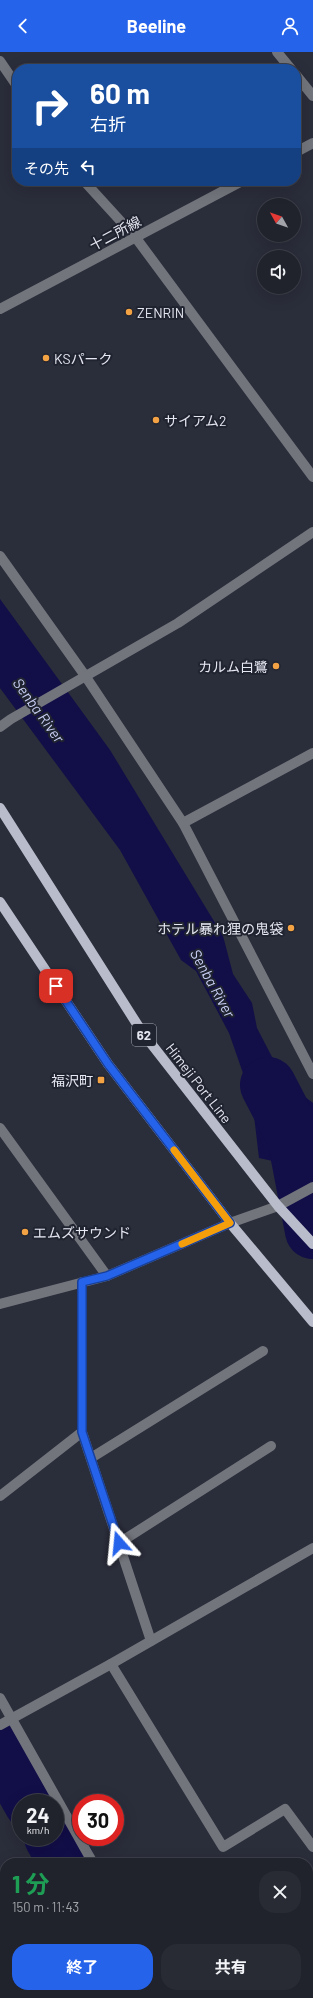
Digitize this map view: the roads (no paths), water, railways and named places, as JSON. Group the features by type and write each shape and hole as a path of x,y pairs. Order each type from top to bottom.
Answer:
{"main road":[{"name":"Himeji Port Line","path":"0,808 142,1032 278,1206 313,1244"},
{"path":"2,908 108,1064 230,1223 313,1322"}],"street":[{"path":"277,52 287,64"},
{"path":"0,61 12,79"},
{"path":"301,81 313,96"},
{"path":"301,149 313,143"},
{"path":"89,186 136,238 313,477"},
{"name":"十二所線","path":"0,309 233,186"},
{"path":"0,727 11,719 178,623 313,532"},
{"path":"0,556 86,677 183,823 313,1074"},
{"path":"183,823 313,753"},
{"path":"0,1128 107,1276"},
{"path":"0,1304 107,1276 230,1223 278,1206 313,1187"},
{"path":"82,1282 82,1432 151,1641"},
{"path":"91,1458 263,1351"},
{"path":"0,1496 82,1432"},
{"path":"119,1543 271,1446"},
{"path":"0,1725 111,1664 313,1548"},
{"path":"111,1664 223,1847 286,1809 313,1847"},
{"path":"0,1698 13,1718 90,1858"}],"water":[{"path":"0,599 110,750 223,936 233,974 252,1003 257,1028 285,1082 313,1103 313,1147 282,1163 259,1158 252,1099 229,1033 196,971 181,960 120,850 0,688"}],"waterway":[{"name":"Senba River","path":"268,1085 295,1137 313,1231"},
{"path":"0,1747 27,1794"},
{"path":"57,1846 64,1858"}],"place":[{"name":"ZENRIN","path":"129,312"},
{"name":"KSパーク","path":"46,358"},
{"name":"サイアム2","path":"156,420"},
{"name":"カルム白鷺","path":"276,666"},
{"name":"ホテル暴れ狸の鬼袋","path":"291,928"},
{"name":"福沢町","path":"101,1080"},
{"name":"エムズサウンド","path":"25,1232"}]}
